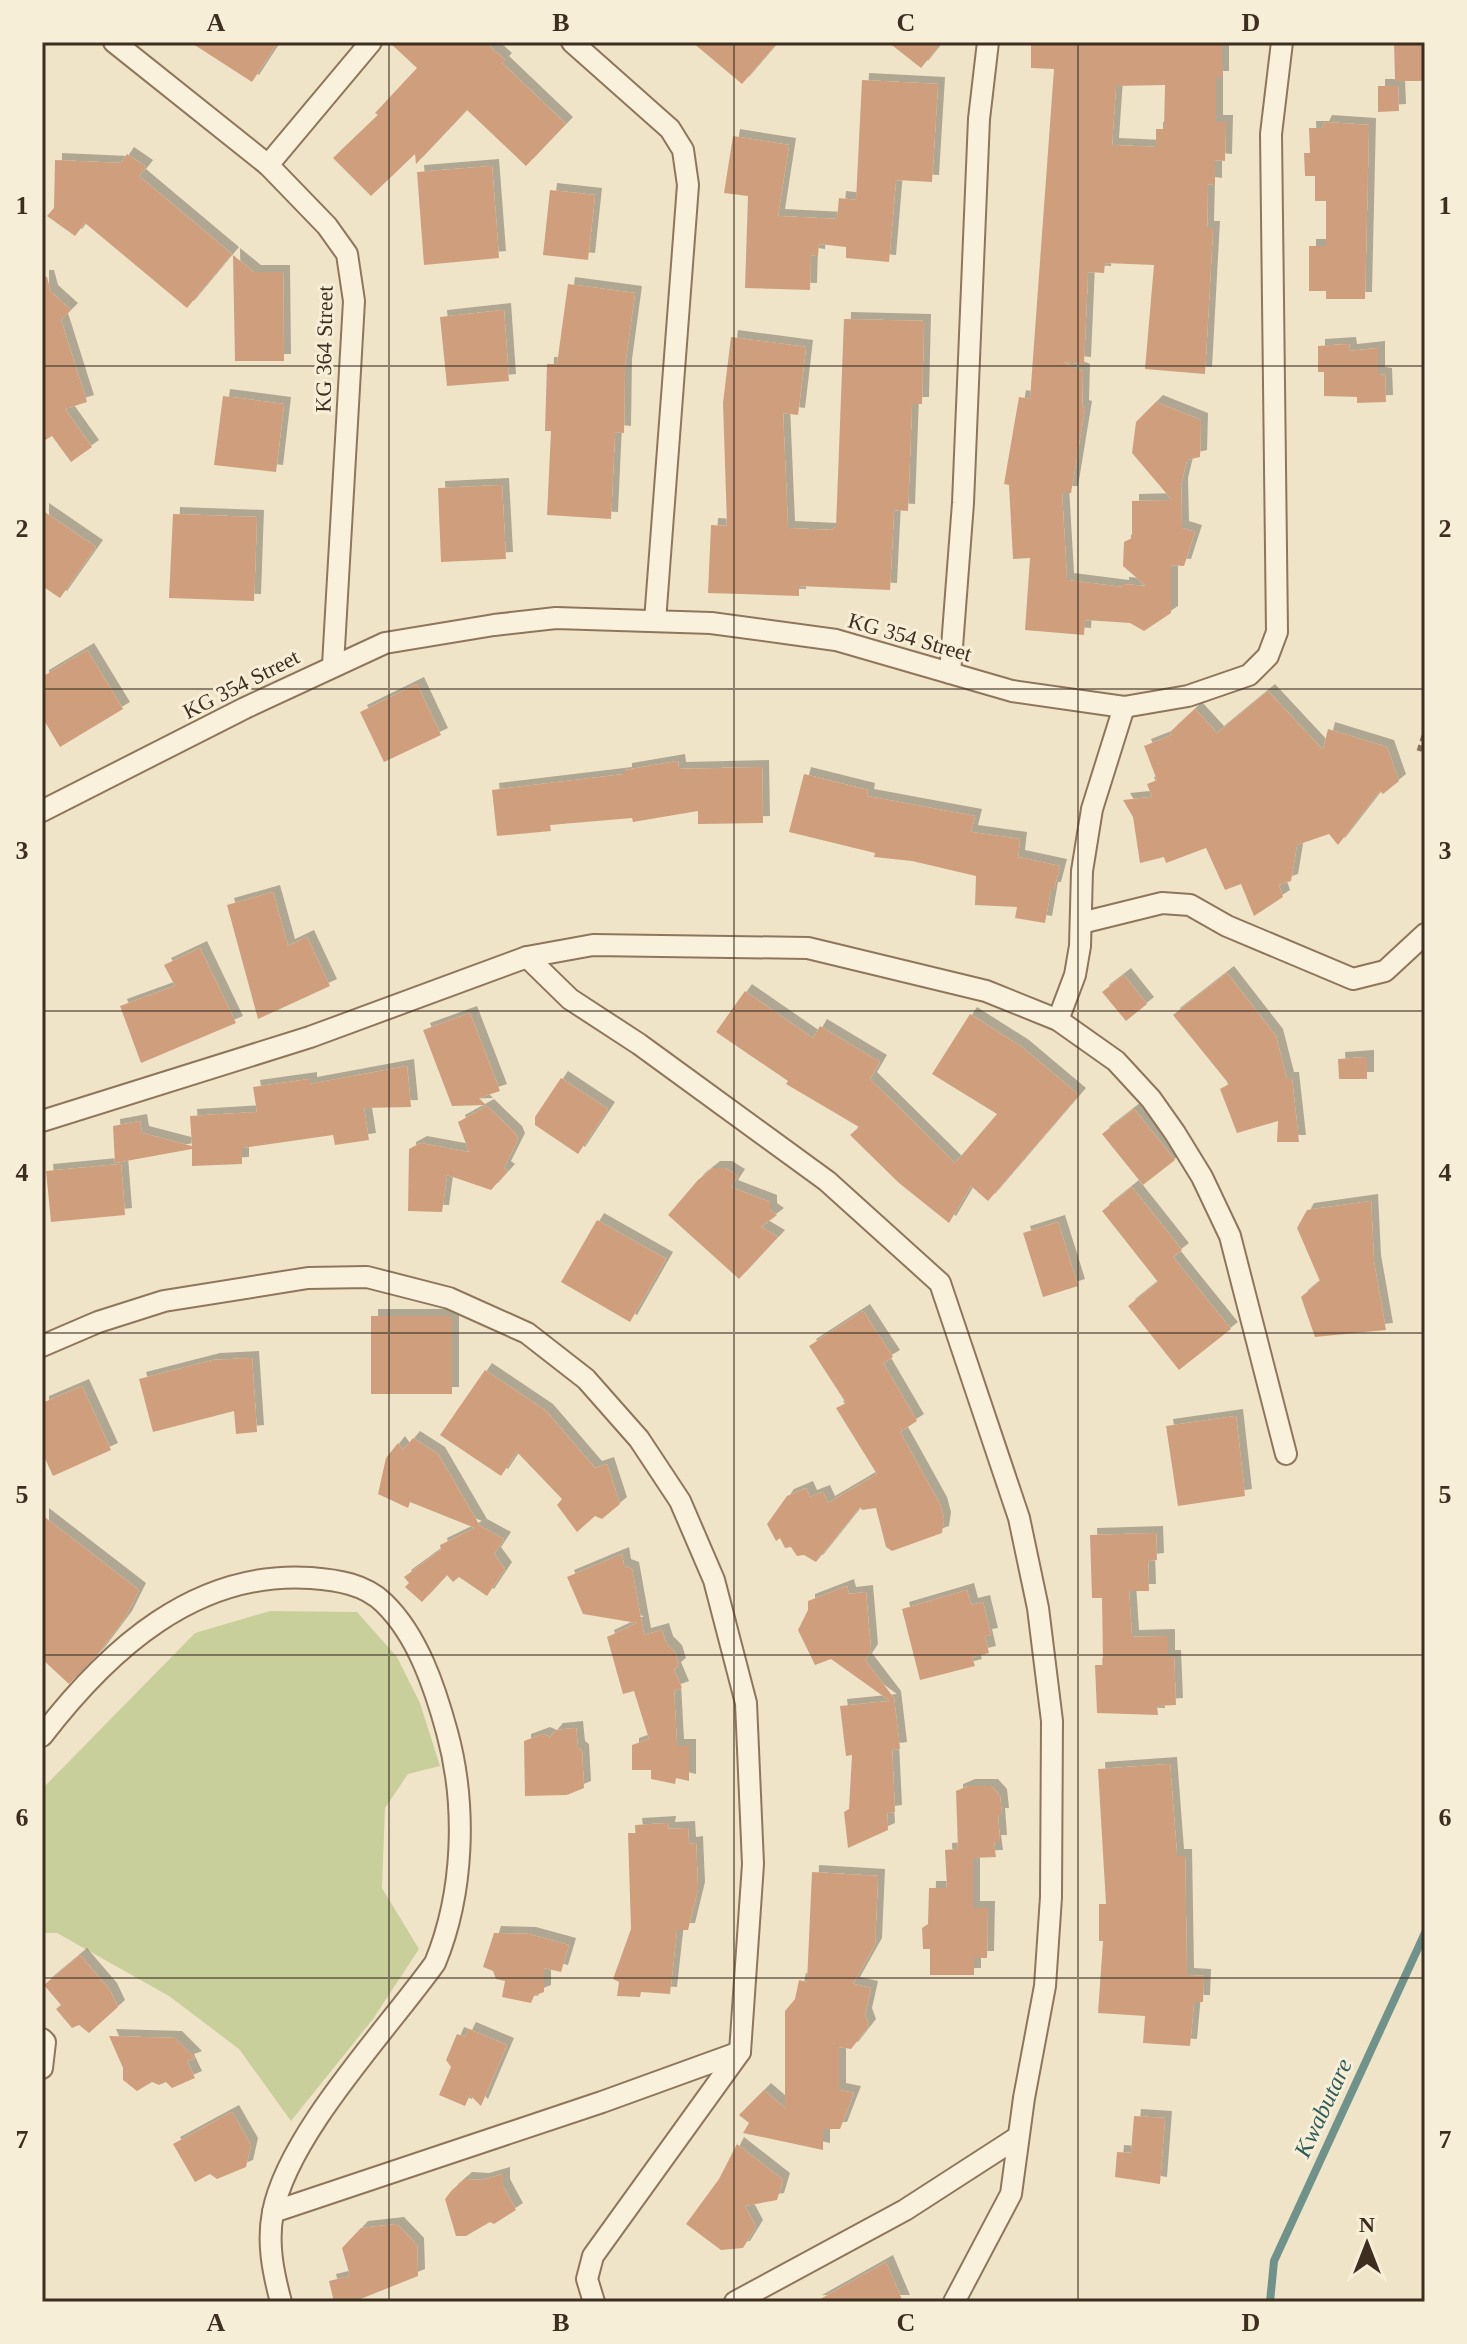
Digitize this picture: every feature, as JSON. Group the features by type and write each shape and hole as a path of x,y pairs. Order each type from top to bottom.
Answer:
{"street":[{"name":"KG 364 Street","path":"114,42 268,165 327,226 347,254 354,301 333,665"},
{"path":"268,165 371,42"},
{"path":"572,42 670,129 683,150 688,185 655,621"},
{"path":"950,673 963,503 979,119 988,42"},
{"name":"KG 354 Street","path":"42,811 333,665 385,643 556,618 711,623 836,640 1012,691 1124,707 1188,696 1249,675 1268,656 1277,632 1271,134 1282,42"},
{"path":"1058,1020 1075,975 1081,923 1082,871 1092,809 1124,707"},
{"path":"1081,923 1162,903 1190,905 1227,926 1353,979 1385,971 1425,934"},
{"path":"42,1121 310,1037 527,957 593,945 808,948 986,991 1058,1020 1116,1061 1151,1099 1202,1177 1230,1236 1286,1454"},
{"path":"527,957 570,999 639,1044 827,1181 940,1283 1019,1518 1038,1608 1052,1721 1051,1897 1045,1986 1011,2194 954,2302"},
{"path":"42,1346 98,1322 164,1301 308,1278 367,1277 449,1298 527,1333 586,1379 639,1439 680,1501 714,1580 746,1703 753,1864 740,2052 593,2256 587,2279 594,2302"},
{"path":"42,1736 73,1696 127,1645 175,1608 236,1586 295,1577 341,1580 384,1602 416,1648 440,1709 458,1773 455,1887 445,1938 435,1963 293,2154 273,2212 270,2264 281,2302"},
{"path":"42,2039 45,2042 42,2068"},
{"path":"273,2212 589,2107 740,2052"},
{"path":"735,2302 905,2210 1018,2137"}],"path":[{"path":"1419,751 1425,732"}],"green space":[{"path":"270,1611 357,1612 397,1657 420,1703 440,1766 408,1774 385,1808 382,1888 419,1949 373,2019 291,2121 239,2049 169,1996 57,1933 42,1933 42,1789 195,1633"}],"building":[{"path":"190,42 278,42 252,82"},
{"path":"389,42 485,42 505,60 502,63 566,124 526,166 467,110 416,164 415,154 371,196 333,158 378,115 375,113 417,68"},
{"path":"692,42 778,42 742,84"},
{"path":"888,42 942,42 921,68"},
{"path":"1031,42 1222,42 1222,78 1216,78 1216,122 1226,122 1225,161 1215,160 1215,185 1208,184 1207,228 1213,228 1205,374 1145,369 1154,265 1105,263 1104,273 1088,272 1084,364 1063,362 1083,371 1082,407 1085,408 1071,493 1062,493 1067,580 1122,587 1122,584 1146,586 1123,566 1124,542 1132,538 1132,501 1172,500 1132,453 1136,422 1156,402 1201,420 1200,457 1187,460 1181,485 1182,528 1195,532 1184,566 1171,565 1171,613 1144,631 1130,623 1085,620 1084,635 1025,630 1030,558 1013,559 1009,485 1004,484 1019,397 1030,399 1054,69 1031,68","holes":["1165,85 1164,129 1156,129 1156,147 1112,145 1116,86"]},
{"path":"1394,42 1425,42 1425,81 1395,81"},
{"path":"862,80 938,84 932,182 896,180 889,262 846,258 846,247 819,244 818,256 811,255 810,290 745,288 748,196 724,193 733,136 789,145 778,216 837,219 839,198 856,200"},
{"path":"1378,86 1398,86 1399,111 1378,112"},
{"path":"1325,122 1369,125 1365,299 1326,299 1326,291 1309,291 1309,246 1326,246 1326,201 1315,201 1315,176 1305,176 1304,153 1310,153 1309,128 1322,128"},
{"path":"127,154 146,167 139,176 232,254 187,308 85,223 75,236 47,216 54,208 55,160 121,163"},
{"path":"492,166 499,258 424,265 417,172"},
{"path":"550,190 595,195 588,260 543,255"},
{"path":"233,255 254,272 283,272 284,361 235,361"},
{"path":"42,277 47,277 51,292 71,310 61,320 87,402 65,409 92,447 71,462 52,436 42,442"},
{"path":"568,284 635,293 625,366 624,433 615,432 611,519 547,515 551,431 545,431 547,364 557,364"},
{"path":"504,310 509,381 447,386 440,317"},
{"path":"844,319 924,321 922,404 912,404 908,511 894,510 890,590 799,586 799,596 708,593 711,525 727,526 723,403 731,337 806,347 798,415 783,413 788,528 830,530 836,527"},
{"path":"1349,344 1350,351 1378,348 1378,374 1385,375 1386,402 1357,403 1357,397 1324,396 1324,372 1318,372 1318,346"},
{"path":"223,396 284,404 276,472 214,465"},
{"path":"502,485 506,559 441,562 438,488"},
{"path":"42,510 96,547 60,598 42,586"},
{"path":"173,514 257,517 254,601 169,598"},
{"path":"87,650 123,709 60,747 42,717 42,677"},
{"path":"417,684 441,735 384,762 360,712"},
{"path":"1268,691 1323,750 1328,729 1387,747 1399,781 1383,794 1380,791 1338,845 1329,834 1297,845 1291,881 1279,885 1283,897 1254,916 1241,884 1225,890 1206,848 1166,863 1164,857 1140,863 1133,817 1123,800 1152,797 1147,784 1157,780 1144,746 1172,735 1170,732 1195,709 1217,733"},
{"path":"678,761 679,769 762,767 763,823 698,824 698,811 633,822 632,818 550,825 551,831 497,836 492,790 625,774 625,770"},
{"path":"804,774 868,790 867,796 975,816 971,832 1020,839 1018,857 1060,866 1054,889 1051,889 1045,923 1015,918 1017,907 975,905 976,876 912,861 874,857 875,853 789,832"},
{"path":"273,892 288,946 307,937 330,986 258,1019 227,905"},
{"path":"200,948 236,1023 141,1063 120,1006 175,986 164,965"},
{"path":"1227,973 1276,1036 1287,1079 1292,1079 1299,1142 1277,1142 1278,1121 1237,1133 1220,1089 1229,1084 1173,1015"},
{"path":"1124,975 1147,1004 1126,1021 1102,992"},
{"path":"745,991 813,1038 820,1026 880,1062 870,1079 955,1163 997,1114 932,1074 970,1014 1022,1047 1079,1095 988,1201 971,1186 949,1223 899,1183 850,1135 859,1127 786,1084 788,1081 716,1032"},
{"path":"470,1013 500,1091 479,1098 486,1105 452,1106 423,1030"},
{"path":"1367,1057 1367,1079 1339,1079 1338,1059"},
{"path":"407,1066 411,1107 364,1108 369,1140 335,1145 333,1135 242,1148 242,1164 192,1166 192,1149 115,1163 113,1126 140,1121 142,1133 192,1146 190,1116 257,1112 253,1087 310,1079 310,1084"},
{"path":"561,1078 608,1109 578,1154 535,1125 535,1117"},
{"path":"487,1106 515,1133 518,1140 504,1168 508,1171 491,1190 447,1175 442,1212 408,1211 409,1149 420,1143 469,1152 458,1122"},
{"path":"1134,1109 1175,1160 1143,1185 1102,1134"},
{"path":"121,1164 125,1215 51,1222 46,1171"},
{"path":"713,1168 725,1168 738,1176 731,1187 770,1202 770,1210 777,1215 761,1227 778,1237 739,1279 668,1215 698,1180"},
{"path":"1132,1187 1182,1250 1173,1257 1231,1329 1179,1370 1128,1306 1158,1282 1102,1211"},
{"path":"1371,1201 1374,1262 1386,1330 1315,1337 1301,1297 1320,1281 1297,1228 1307,1210"},
{"path":"597,1220 666,1259 630,1322 561,1282"},
{"path":"1058,1222 1078,1286 1043,1297 1023,1233"},
{"path":"863,1311 893,1357 883,1363 917,1421 900,1432 940,1504 944,1519 942,1533 892,1551 886,1547 876,1508 862,1510 860,1507 816,1562 804,1555 797,1556 791,1547 785,1548 780,1538 776,1541 767,1524 787,1496 806,1488 810,1497 823,1492 828,1503 877,1474 836,1408 846,1403 809,1346"},
{"path":"371,1316 452,1316 452,1394 371,1394"},
{"path":"252,1358 257,1432 236,1434 234,1411 153,1432 139,1379 213,1360"},
{"path":"485,1370 546,1411 595,1468 607,1464 620,1504 602,1519 595,1516 577,1532 557,1505 562,1499 517,1452 501,1476 440,1435"},
{"path":"82,1386 111,1450 53,1476 42,1452 42,1403"},
{"path":"1236,1416 1245,1496 1178,1506 1166,1426"},
{"path":"413,1438 438,1454 480,1526 504,1539 494,1554 505,1569 487,1596 459,1577 453,1582 447,1575 422,1602 405,1587 409,1583 404,1577 441,1550 440,1545 475,1528 410,1502 408,1508 378,1494 386,1458 398,1443 403,1450"},
{"path":"42,1515 139,1590 125,1618 98,1654 69,1684 42,1659"},
{"path":"1156,1533 1157,1560 1148,1561 1149,1591 1129,1591 1132,1637 1168,1636 1168,1657 1174,1657 1176,1705 1157,1706 1158,1715 1097,1713 1095,1665 1103,1665 1102,1598 1092,1598 1090,1535"},
{"path":"622,1554 624,1566 632,1569 644,1635 662,1630 679,1665 674,1669 682,1688 674,1691 677,1746 689,1746 689,1781 676,1778 675,1784 651,1779 651,1770 632,1770 632,1745 649,1739 634,1691 623,1694 607,1637 637,1623 583,1614 567,1577"},
{"path":"847,1586 849,1594 866,1592 871,1651 865,1660 894,1698 900,1749 892,1750 895,1812 887,1813 888,1830 848,1848 844,1812 849,1809 852,1755 846,1756 840,1706 890,1701 831,1659 815,1665 798,1630 808,1610 808,1601"},
{"path":"967,1590 971,1605 983,1602 991,1635 985,1636 989,1653 972,1657 975,1666 920,1680 902,1609"},
{"path":"576,1728 578,1748 582,1751 584,1788 567,1795 525,1796 524,1741 543,1734 550,1737 556,1730"},
{"path":"1170,1764 1177,1856 1185,1856 1187,1975 1204,1976 1203,2002 1194,2002 1190,2046 1143,2043 1145,2016 1098,2013 1103,1941 1099,1941 1099,1904 1106,1904 1098,1769"},
{"path":"968,1786 991,1786 1000,1796 1002,1815 998,1815 1000,1842 994,1842 996,1857 973,1858 973,1908 988,1908 987,1958 974,1958 974,1975 930,1975 930,1949 923,1949 922,1928 928,1924 929,1888 947,1888 945,1850 958,1849 956,1791"},
{"path":"669,1823 668,1829 688,1828 689,1844 696,1843 698,1889 688,1930 677,1930 670,1994 641,1992 640,1997 617,1996 619,1982 613,1979 631,1929 628,1833 636,1833 635,1825"},
{"path":"812,1872 878,1876 875,1945 853,1984 871,1988 865,2015 869,2026 851,2049 839,2047 839,2090 854,2093 840,2129 823,2129 823,2150 743,2133 749,2123 739,2115 764,2090 785,2108 785,2011 795,1999 799,1980 807,1982"},
{"path":"494,1933 529,1934 569,1945 561,1972 544,1968 544,1992 534,1996 531,2003 502,1997 505,1981 496,1979 493,1971 483,1967"},
{"path":"80,1955 110,1990 118,2007 89,2033 79,2025 72,2028 56,2009 61,2005 44,1985"},
{"path":"469,2029 507,2045 481,2106 470,2095 465,2106 439,2095 451,2067 446,2060 457,2034 465,2037"},
{"path":"109,2036 175,2038 195,2058 187,2061 195,2078 172,2088 166,2082 159,2085 152,2082 137,2091 123,2080 123,2068"},
{"path":"232,2112 251,2145 246,2167 217,2179 210,2174 195,2182 173,2144"},
{"path":"1134,2116 1165,2118 1160,2184 1115,2177 1117,2152 1131,2153"},
{"path":"737,2144 783,2180 777,2200 745,2206 756,2227 743,2248 721,2250 686,2224 719,2179"},
{"path":"503,2174 503,2186 516,2210 494,2224 490,2222 466,2236 456,2236 445,2199 465,2179 482,2180"},
{"path":"397,2224 417,2245 418,2276 353,2302 334,2302 329,2281 350,2276 342,2248 361,2228"},
{"path":"886,2262 903,2302 815,2302"}],"waterway":[{"name":"Kwabutare","path":"1270,2302 1274,2261 1425,1933"}]}
